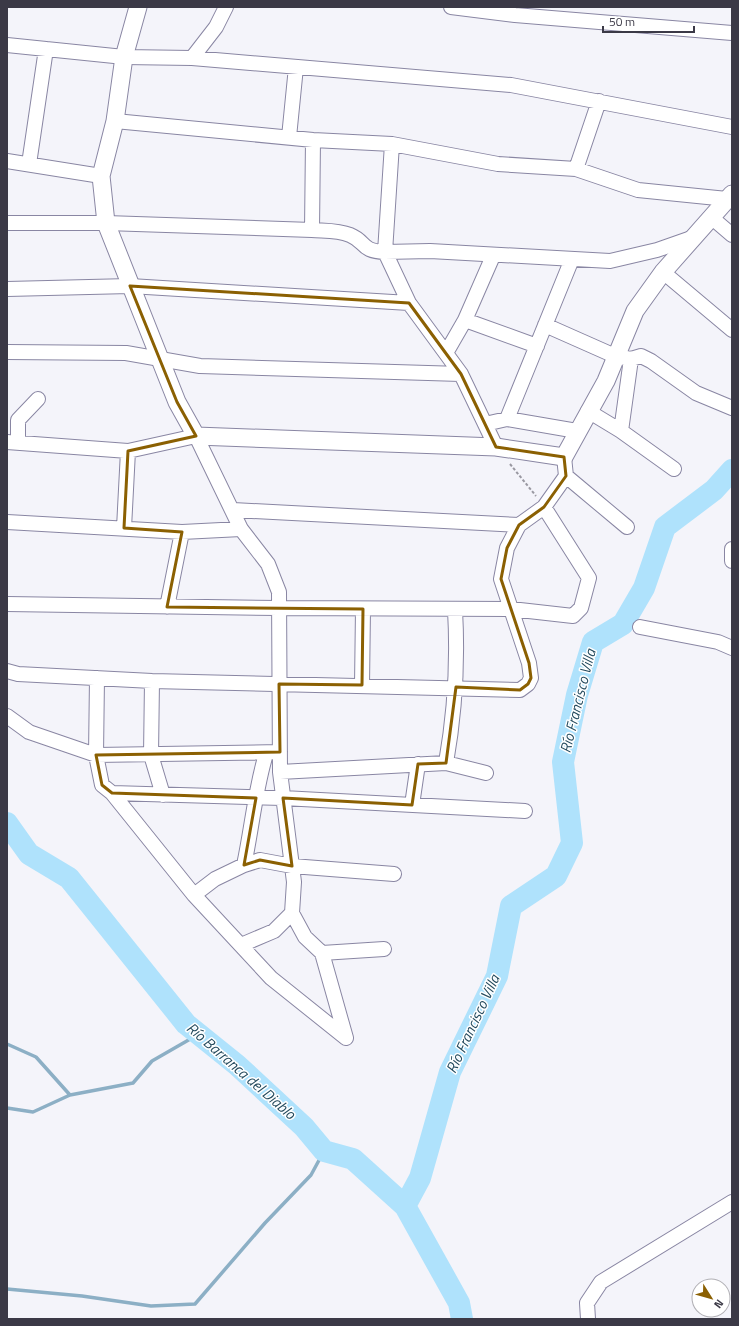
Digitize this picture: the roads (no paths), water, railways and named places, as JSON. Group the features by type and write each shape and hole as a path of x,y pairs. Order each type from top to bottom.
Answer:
{"main road":[{"path":"138,7 124,57 115,121 101,176 106,223 130,286 162,359 177,402 196,436 496,447 564,457 588,411 606,381 623,358 635,311 663,272 730,196"}],"street":[{"path":"192,58 216,27 226,7"},
{"path":"451,7 515,15 732,33"},
{"path":"7,45 124,57 192,58 511,85 732,127"},
{"path":"29,164 46,49"},
{"path":"289,137 296,67"},
{"path":"576,169 599,101"},
{"path":"115,121 312,140 392,144 498,164 576,169 638,190 730,196"},
{"path":"312,140 312,230"},
{"path":"392,144 385,252 410,303 461,374 496,447"},
{"path":"7,161 101,176"},
{"path":"711,217 732,235"},
{"path":"7,223 106,223 312,230 340,232 351,235 371,252 430,251 493,256 610,261 657,250 694,237"},
{"path":"446,353 465,320 493,256"},
{"path":"507,419 572,260"},
{"path":"663,272 732,330"},
{"path":"7,289 130,286 410,303"},
{"path":"465,320 537,346"},
{"path":"545,325 623,358 640,356 651,361 696,393 732,408"},
{"path":"7,352 126,353 200,366 461,374"},
{"path":"621,431 623,358"},
{"path":"38,398 18,420 13,443 128,451 196,436 241,529 268,564 279,592 280,772 294,882 292,913 306,937 322,953 346,1038 271,978 194,895 112,793 102,785 96,755 97,678"},
{"path":"588,411 621,431 674,470"},
{"path":"485,424 507,419 577,431"},
{"path":"124,528 128,451"},
{"path":"7,671 18,674 152,681 456,687 520,690 528,684 531,678 529,663 502,579 507,548 519,525 544,507 566,476 564,457"},
{"path":"566,476 628,527"},
{"path":"7,604 455,610 511,609 572,616 581,608 589,578 544,507"},
{"path":"232,510 519,525"},
{"path":"7,522 182,532 241,529"},
{"path":"167,607 182,532"},
{"path":"732,549 732,561"},
{"path":"362,685 364,609"},
{"path":"446,763 452,728 456,687 457,646 455,610"},
{"path":"640,627 718,642 732,648"},
{"path":"152,681 151,755 163,795"},
{"path":"7,716 29,732 96,755 266,754 280,752"},
{"path":"244,865 253,822 256,798 266,754"},
{"path":"280,772 446,763 486,773"},
{"path":"412,805 418,764"},
{"path":"112,793 284,798 525,811"},
{"path":"194,895 215,878 244,865 260,860 292,866 394,874"},
{"path":"241,945 274,931 292,913"},
{"path":"322,953 384,949"},
{"path":"588,1319 587,1302 601,1282 732,1202"}],"waterway":[{"name":"Río Francisco Villa","path":"405,1206 420,1178 450,1072 497,976 511,906 556,876 572,843 563,762 577,695 593,642 623,624 644,588 665,527 714,490 732,470"},
{"name":"Río Barranca del Diablo","path":"7,823 29,854 69,878 186,1024 237,1065 304,1127 324,1151 353,1159 405,1206 459,1303 462,1319"},
{"path":"7,1044 36,1057 70,1095 133,1083 152,1061 199,1034"},
{"path":"7,1108 33,1112 70,1095"},
{"path":"7,1289 82,1296 151,1306 195,1304 265,1223 311,1175 324,1151"}]}
